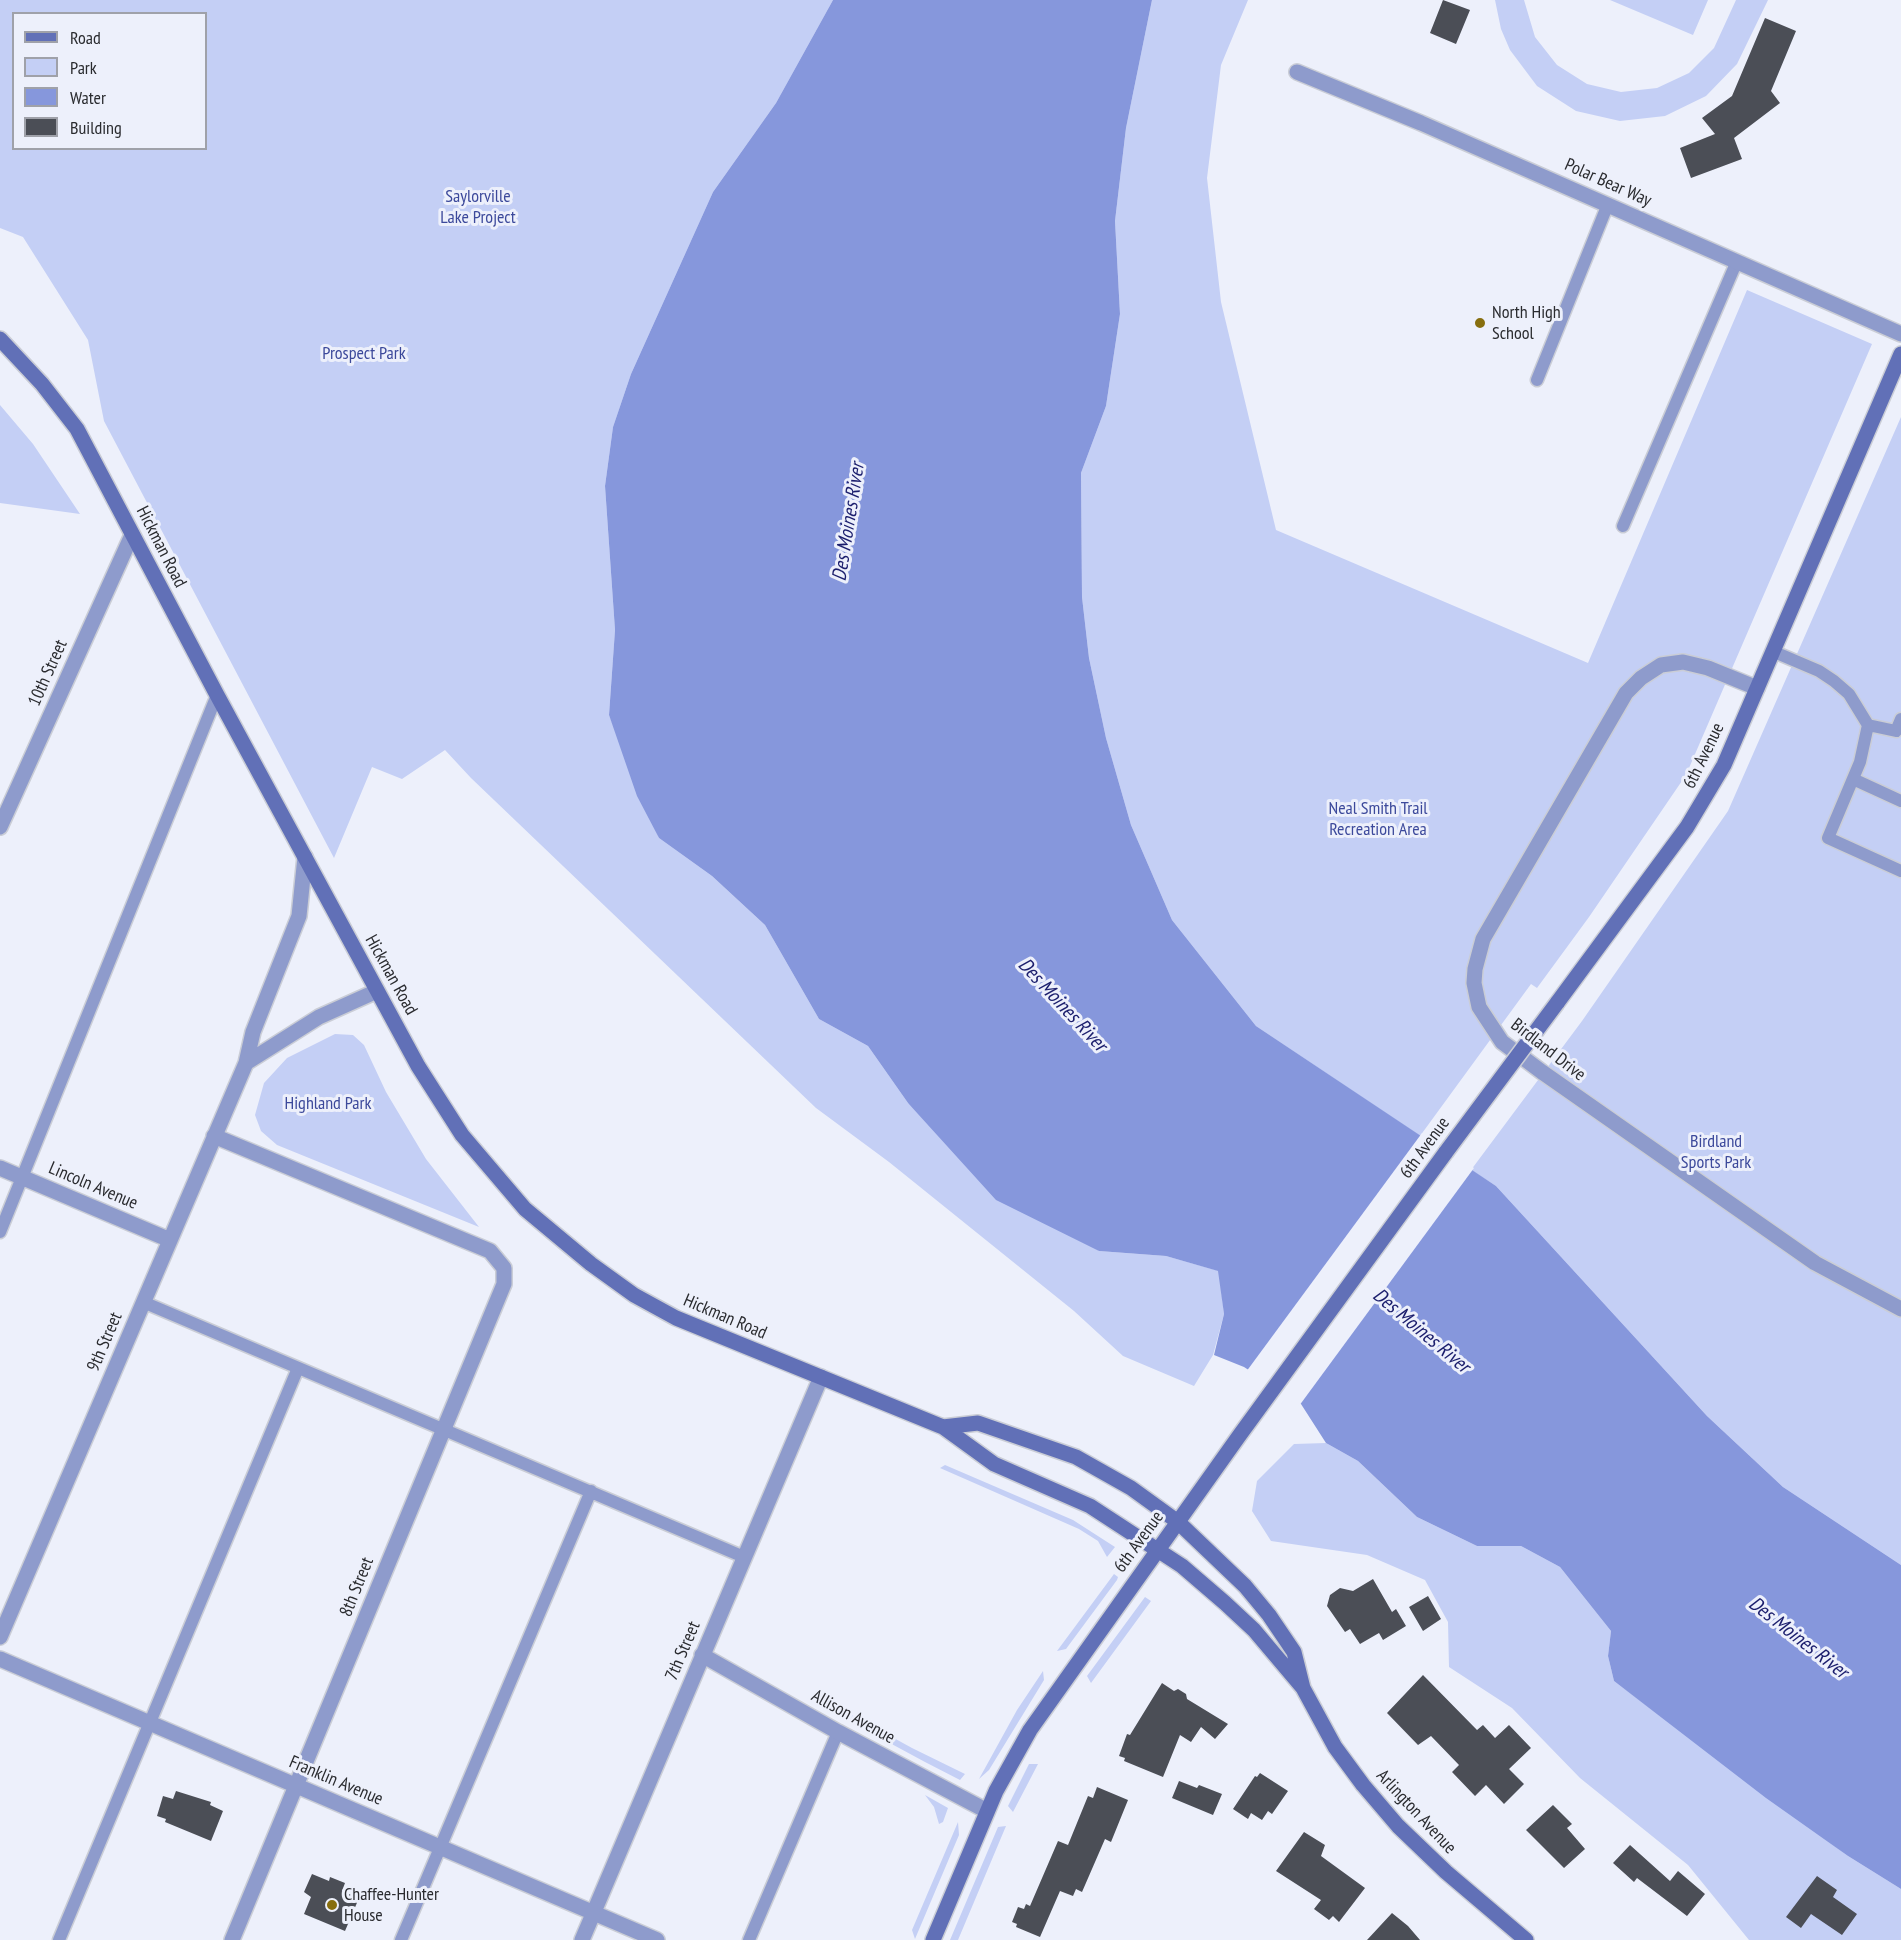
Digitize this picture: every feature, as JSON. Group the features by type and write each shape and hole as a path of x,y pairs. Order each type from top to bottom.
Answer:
{"main road":[{"name":"Hickman Road","path":"0,339 42,384 77,429 217,695 418,1066 462,1135 525,1209 591,1264 634,1295 685,1322 943,1427 994,1464 1090,1506 1158,1549"},
{"name":"6th Avenue","path":"933,1940 987,1811 1030,1730 1239,1436 1705,801 1724,765 1772,651 1896,381 1901,354"},
{"name":"Hickman Road","path":"943,1427 978,1423 1076,1457 1131,1488 1178,1522"},
{"name":"Arlington Avenue","path":"1178,1522 1245,1586 1269,1615 1294,1652 1303,1688"},
{"name":"Arlington Avenue","path":"1158,1549 1225,1603 1254,1630 1303,1688 1335,1747 1363,1785 1398,1826 1446,1872 1526,1940"}],"street":[{"name":"Polar Bear Way","path":"1297,72 1608,204 1901,334"},
{"name":"10th Street","path":"0,827 132,535"},
{"name":"Birdland Drive","path":"1757,688 1708,668 1683,662 1661,665 1641,678 1626,693 1483,939 1475,969 1474,983 1479,1007 1502,1042 1542,1072 1815,1263 1901,1309"},
{"name":"9th Street","path":"0,1637 246,1063 253,1032 299,916 305,857"},
{"path":"246,1063 319,1017 377,991"},
{"name":"8th Street","path":"214,1136 490,1251 504,1268 504,1284 232,1940"},
{"name":"Lincoln Avenue","path":"0,1168 170,1240"},
{"name":"7th Street","path":"582,1940 821,1377"},
{"name":"Allison Avenue","path":"702,1655 838,1732 987,1811"},
{"name":"Franklin Avenue","path":"0,1659 657,1940"}],"lane":[{"path":"1537,380 1608,204"},
{"path":"1623,526 1737,261"},
{"path":"1772,651 1819,671 1834,681 1849,694 1868,726 1853,779 1828,838 1901,871"},
{"path":"0,1232 217,695"},
{"path":"1868,726 1899,728"},
{"path":"1853,779 1901,801"},
{"path":"143,1302 744,1557"},
{"path":"59,1940 298,1368"},
{"path":"401,1940 591,1491"},
{"path":"749,1940 838,1732"}],"green space":[{"name":"Prospect Park","path":"0,0 833,0 776,103 713,192 631,374 613,427 605,486 615,630 609,715 659,838 712,876 765,925 819,1019 868,1046 908,1103 1099,1251 1166,1256 1219,1271 1224,1314 1213,1355 1194,1386 1123,1356 1074,1311 889,1162 816,1108 471,778 445,750 402,779 372,767 334,858 104,421 88,340 23,237 0,228"},
{"name":"Neal Smith Trail Recreation Area","path":"1152,0 1248,0 1221,65 1207,178 1221,302 1276,530 1588,663 1747,290 1872,344 1686,775 1589,917 1537,988 1531,984 1420,1136 1256,1026 1172,920 1131,825 1106,738 1089,658 1082,597 1081,473 1106,406 1120,314 1115,221 1126,128"},
{"path":"1495,0 1524,0 1535,37 1557,65 1587,84 1621,92 1657,88 1689,73 1714,48 1736,0 1768,0 1737,64 1706,96 1665,116 1620,121 1576,111 1537,86 1510,50 1501,29"},
{"path":"1610,0 1708,0 1693,35"},
{"path":"0,405 33,444 80,514 0,503"},
{"name":"Birdland Sports Park","path":"1901,417 1901,1565 1783,1487 1707,1416 1496,1186 1471,1170 1582,1021 1728,811"},
{"name":"Highland Park","path":"335,1034 353,1035 364,1045 386,1092 426,1159 479,1227 277,1145 261,1131 255,1115 264,1083 287,1058"},
{"path":"1326,1443 1358,1461 1417,1517 1477,1546 1521,1546 1560,1567 1611,1631 1608,1656 1614,1681 1848,1856 1901,1889 1901,1940 1749,1940 1688,1865 1580,1778 1512,1708 1449,1667 1448,1622 1425,1580 1367,1555 1271,1541 1252,1511 1257,1481 1294,1444"},
{"path":"945,1465 1073,1520 1115,1547 1107,1557 1098,1541 1079,1529 940,1468"},
{"path":"1114,1574 1118,1577 1117,1580 1066,1649 1057,1651"},
{"path":"1145,1597 1151,1601 1091,1683 1087,1676"},
{"path":"1043,1671 1044,1680 989,1770 979,1779 1017,1710"},
{"path":"850,1714 965,1774 960,1780 925,1762 849,1721"},
{"path":"1029,1764 1038,1764 1013,1812 1008,1806"},
{"path":"925,1795 948,1808 943,1822 939,1824 934,1807"},
{"path":"958,1822 959,1835 915,1939 912,1930"},
{"path":"1006,1826 958,1940 950,1940 998,1827"}],"water":[{"name":"Des Moines River","path":"833,0 1152,0 1126,128 1115,221 1120,314 1106,406 1081,473 1082,597 1089,658 1106,738 1131,825 1172,920 1256,1026 1496,1186 1707,1416 1783,1487 1901,1565 1901,1889 1848,1856 1766,1798 1614,1681 1608,1656 1611,1631 1560,1567 1521,1546 1477,1546 1417,1517 1358,1461 1326,1443 1301,1404 1244,1367 1214,1355 1224,1314 1218,1271 1166,1256 1099,1251 996,1200 908,1103 868,1046 819,1019 765,925 712,876 659,838 637,796 609,715 615,630 605,486 613,427 631,374 713,192 776,103"}],"pier":[{"path":"1422,1133 1474,1168 1299,1406 1246,1372"}],"building":[{"path":"1443,0 1470,10 1456,44 1430,33"},
{"path":"1765,18 1796,31 1771,91 1780,103 1734,138 1742,159 1691,178 1680,148 1715,134 1702,118 1732,96"},
{"path":"1373,1579 1392,1612 1396,1609 1406,1626 1383,1640 1379,1633 1360,1644 1350,1629 1345,1632 1327,1606 1330,1595 1340,1588 1353,1591"},
{"path":"1428,1596 1441,1619 1423,1631 1409,1607"},
{"path":"1423,1675 1477,1730 1483,1725 1495,1738 1509,1725 1531,1748 1509,1769 1524,1784 1504,1804 1486,1785 1475,1796 1452,1772 1459,1765 1431,1736 1418,1745 1387,1713"},
{"path":"1162,1683 1174,1691 1178,1689 1186,1694 1187,1699 1228,1724 1215,1739 1201,1727 1191,1742 1180,1735 1163,1777 1124,1761 1125,1758 1119,1756 1127,1734 1130,1735"},
{"path":"1260,1773 1288,1791 1272,1814 1268,1811 1262,1820 1251,1813 1248,1819 1233,1809 1255,1776 1257,1777"},
{"path":"1179,1781 1197,1788 1199,1785 1222,1794 1213,1815 1172,1798"},
{"path":"1097,1787 1128,1800 1111,1842 1105,1839 1082,1892 1076,1889 1073,1896 1060,1891 1040,1937 1016,1927 1017,1924 1012,1922 1018,1907 1024,1909 1026,1904 1030,1906 1058,1841 1068,1845 1088,1796 1093,1798"},
{"path":"176,1791 211,1802 210,1805 223,1811 211,1841 165,1822 166,1819 157,1816 163,1796 173,1799"},
{"path":"1553,1805 1572,1824 1567,1828 1585,1849 1564,1868 1526,1830"},
{"path":"1304,1832 1325,1845 1321,1856 1365,1888 1339,1922 1333,1916 1329,1920 1314,1909 1321,1900 1276,1871"},
{"path":"1630,1845 1670,1881 1678,1871 1705,1894 1687,1916 1637,1878 1634,1882 1613,1863"},
{"name":"Chaffee-Hunter House","path":"312,1874 329,1881 330,1877 345,1883 342,1891 359,1898 345,1931 304,1914 311,1897 304,1892"},
{"path":"1817,1876 1837,1890 1833,1897 1857,1914 1842,1935 1811,1914 1801,1928 1786,1917"},
{"path":"1392,1913 1408,1926 1420,1940 1367,1940"}],"place":[{"name":"North High School","path":"1480,323"},
{"name":"Chaffee-Hunter House","path":"332,1905"}],"park label":[{"name":"Saylorville Lake Project","path":"478,207"}]}
